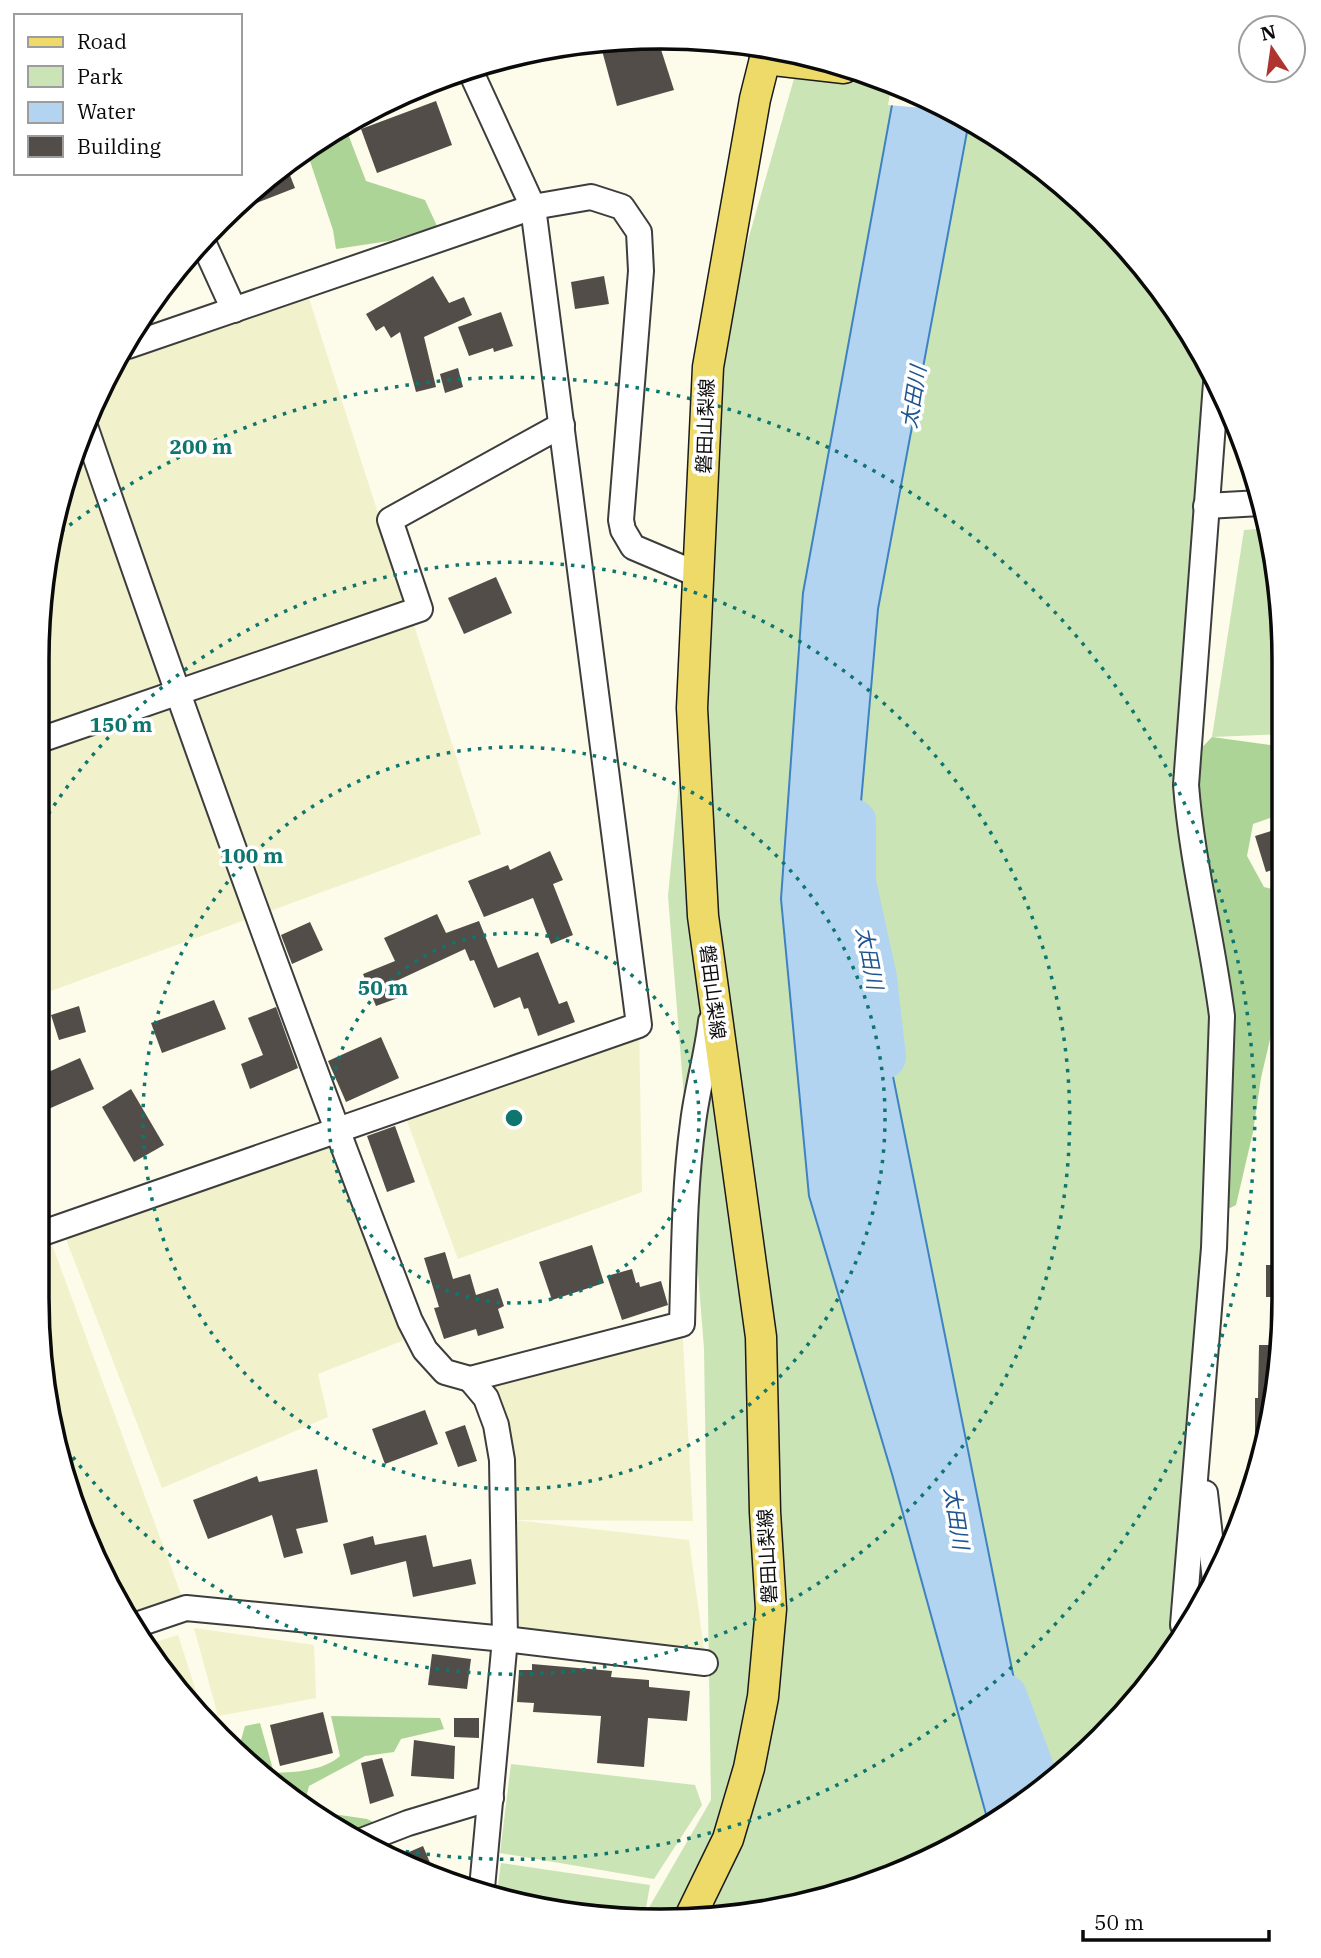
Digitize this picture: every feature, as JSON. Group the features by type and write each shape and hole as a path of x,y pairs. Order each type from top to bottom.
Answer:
{"main road":[{"name":"磐田山梨線","path":"694,1908 728,1839 749,1768 762,1697 771,1609 765,1512 761,1337 703,916 692,708 708,367 755,99 765,58"}],"street":[{"path":"49,1231 639,1025 533,207 474,78"},
{"path":"139,342 533,207 592,197 622,207 639,232 641,271 621,520 623,530 633,547 699,575"},
{"path":"208,250 234,310"},
{"path":"1184,1613 1214,1248 1222,1016 1190,835 1186,785 1214,402"},
{"path":"49,737 420,609 390,520 562,425"},
{"path":"90,441 176,693 336,1130 410,1321 425,1350 445,1371 470,1379 486,1398 496,1425 502,1460 505,1639 483,1882"},
{"path":"1206,506 1251,504"},
{"path":"470,1379 682,1324 686,1210 693,1123 708,1048 713,999"},
{"path":"1199,1440 1213,1560"},
{"path":"143,1623 186,1608 505,1639 705,1664"},
{"path":"373,1837 491,1798"}],"green space":[{"path":"798,65 857,81 895,96 931,112 1000,152 1033,175 1093,228 1146,288 1169,321 1209,390 1223,421 1186,785 1222,1034 1183,1615 1169,1637 1120,1701 1064,1757 1000,1806 931,1846 857,1877 780,1897 700,1908 648,1909 711,1800 704,1348 668,896 699,575 731,300"},
{"path":"348,135 366,181 425,200 437,226 389,241 336,249 333,230 310,160"},
{"path":"305,286 481,834 49,992 49,660 54,581 70,502 81,464 112,390 138,344"},
{"path":"1257,529 1267,581 1271,621 1272,734 1212,737 1244,530"},
{"path":"1212,737 1272,745 1272,817 1253,824 1247,856 1264,887 1272,889 1272,1031 1236,1205 1224,1211 1226,1098 1188,762"},
{"path":"639,1025 642,1192 458,1259 406,1118"},
{"path":"336,1130 417,1335 318,1374 328,1417 162,1488 61,1226"},
{"path":"49,1236 186,1608 142,1621 112,1568 81,1494 61,1417 54,1377 50,1337"},
{"path":"682,1324 693,1521 514,1520 689,1540 704,1649 505,1639 483,1375"},
{"path":"194,1628 314,1645 316,1698 218,1716"},
{"path":"178,1635 198,1697 175,1670 156,1642"},
{"path":"331,1716 440,1718 444,1729 401,1739 394,1752 365,1756 309,1786 307,1796 276,1773 317,1768 340,1756"},
{"path":"260,1723 273,1771 241,1742 245,1726"},
{"path":"511,1764 695,1785 702,1805 654,1879 500,1853"},
{"path":"334,1814 367,1819 398,1835 383,1842"},
{"path":"501,1863 650,1885 646,1908 581,1904 498,1887"}],"water":[{"path":"894,95 967,132 878,609 854,882 1035,1782 986,1815 892,1474 809,1196 781,899 803,593"}],"pier":[{"path":"890,94 922,108 888,105"}],"building":[{"path":"661,49 674,90 617,106 602,52"},
{"path":"436,101 452,145 377,173 361,129"},
{"path":"290,174 295,188 254,204"},
{"path":"433,276 449,303 464,297 472,315 424,337 436,387 416,392 400,332 391,338 384,326 376,331 366,314"},
{"path":"604,276 609,304 575,309 571,282"},
{"path":"501,312 513,346 494,352 493,348 469,356 458,327"},
{"path":"458,368 463,387 445,393 440,374"},
{"path":"496,577 512,613 464,634 448,598"},
{"path":"1272,831 1272,870 1266,872 1255,836"},
{"path":"550,851 563,880 553,884 573,935 551,944 533,898 484,917 468,881 508,865 510,870"},
{"path":"437,914 446,933 479,921 498,968 538,952 559,1004 567,1001 575,1022 538,1036 528,1008 524,1009 520,997 494,1008 474,960 470,961 465,949 392,983 398,998 376,1006 363,974 395,961 384,938"},
{"path":"310,922 323,950 292,964 281,935"},
{"path":"214,1000 226,1029 162,1053 151,1023"},
{"path":"79,1006 86,1032 59,1040 51,1015"},
{"path":"276,1007 298,1068 250,1089 241,1064 263,1055 248,1018"},
{"path":"381,1037 399,1078 346,1102 328,1061"},
{"path":"80,1058 94,1089 49,1109 49,1072"},
{"path":"131,1089 164,1145 134,1162 102,1107"},
{"path":"395,1126 415,1182 387,1192 367,1136"},
{"path":"592,1245 604,1283 552,1300 539,1262"},
{"path":"445,1252 453,1279 470,1274 476,1295 498,1288 504,1306 498,1309 504,1328 478,1336 476,1329 444,1339 434,1308 439,1307 424,1258"},
{"path":"1266,1265 1272,1265 1272,1297 1266,1297"},
{"path":"632,1269 640,1287 661,1281 668,1305 622,1320 607,1276"},
{"path":"1259,1345 1270,1345 1255,1439 1255,1398 1258,1398"},
{"path":"425,1410 438,1444 385,1464 372,1429"},
{"path":"465,1425 477,1461 458,1467 445,1432"},
{"path":"317,1469 328,1522 296,1529 303,1553 284,1558 272,1515 208,1539 193,1500 257,1476 259,1482"},
{"path":"426,1535 433,1567 471,1559 476,1584 413,1597 406,1561 351,1575 343,1544 373,1536 375,1545"},
{"path":"432,1654 471,1659 467,1689 428,1685"},
{"path":"532,1664 612,1671 611,1677 649,1680 649,1687 690,1691 687,1721 648,1718 644,1767 597,1763 601,1716 533,1712 534,1703 517,1702 519,1670 532,1670"},
{"path":"323,1712 333,1753 280,1766 270,1725"},
{"path":"454,1718 479,1718 479,1738 454,1737"},
{"path":"414,1740 455,1746 454,1779 411,1776"},
{"path":"382,1758 394,1796 370,1804 361,1763"},
{"path":"423,1846 430,1864 426,1862 406,1853"}],"waterway":[{"name":"太田川","path":"854,821 854,882 875,978 884,1057"},
{"name":"太田川","path":"1005,1696 1036,1780"}]}
